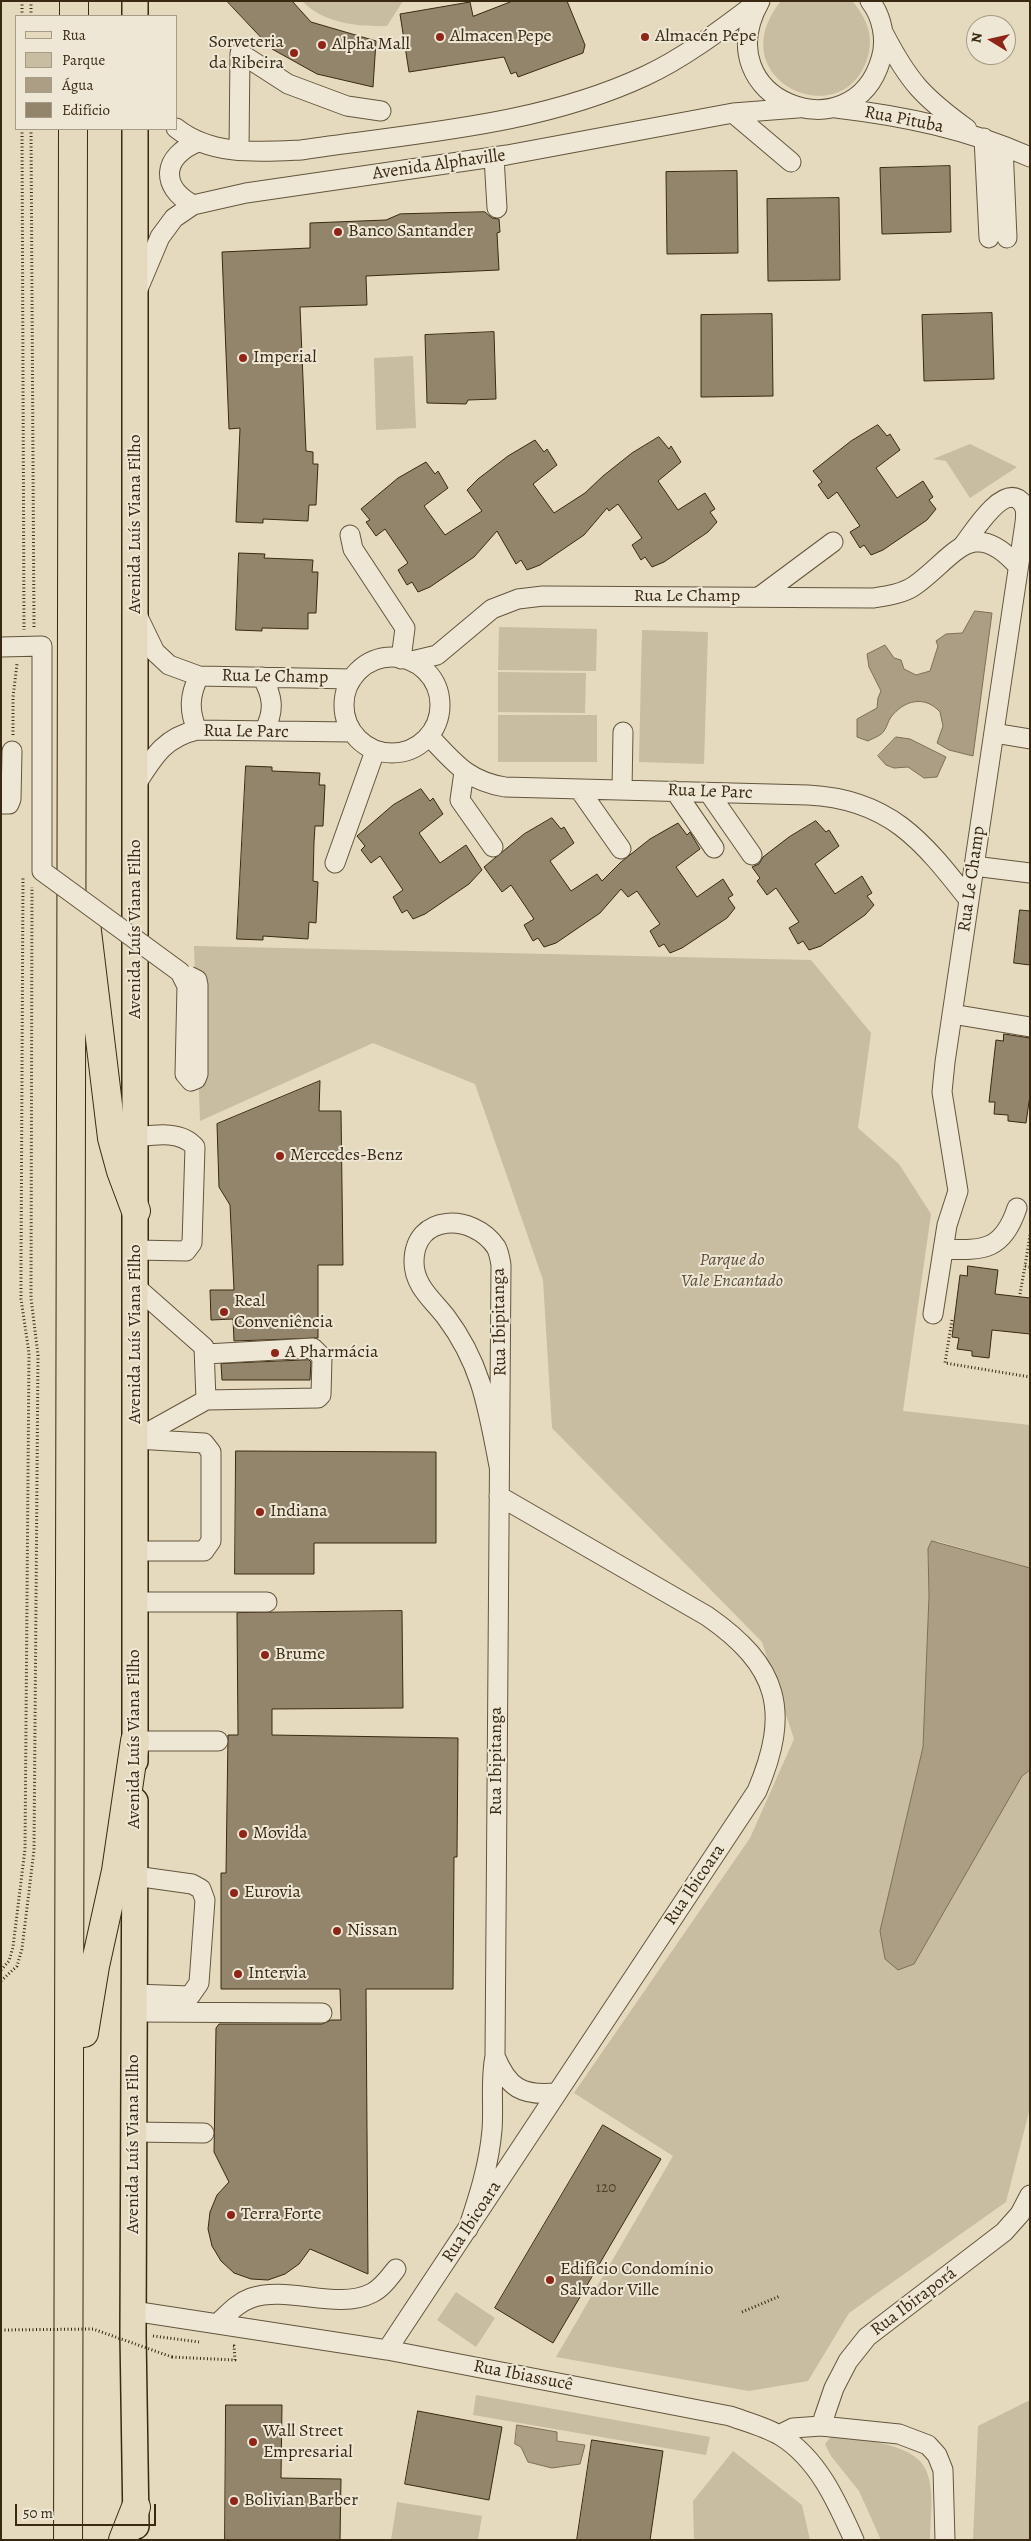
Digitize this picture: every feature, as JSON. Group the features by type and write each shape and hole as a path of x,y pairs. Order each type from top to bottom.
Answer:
{"highway":[{"path":"74,1 74,15"},
{"path":"68,2540 73,130"},
{"path":"71,792 112,1138 121,1171 136,1211"},
{"path":"70,2116 95,1966 122,1838 136,1742"},
{"path":"123,2540 136,2507"}],"main road":[{"path":"135,1 135,15"},
{"name":"Avenida Luís Viana Filho","path":"135,130 136,1742 133,2311 136,2540"}],"street":[{"name":"Avenida Alphaville","path":"760,1 752,16 747,35 748,54 754,72 765,88 780,101 798,108"},
{"name":"Avenida Alphaville","path":"178,129 198,142 239,150 301,150 540,112 592,96 645,76 720,30 760,1"},
{"name":"Avenida Alphaville","path":"134,300 160,237 174,218 193,205 246,193 494,157 733,113 798,108 834,108 852,100 867,87 878,71 883,52 884,33 873,3"},
{"name":"Rua Pituba","path":"884,33 914,84 930,102 979,136"},
{"path":"239,150 240,53 288,84 347,106 381,112"},
{"name":"Rua Pituba","path":"834,108 894,115 979,136 1030,157"},
{"path":"733,113 791,162"},
{"path":"979,136 998,238 1003,146"},
{"path":"193,205 174,192 169,180 170,167 175,156 185,147 198,142"},
{"path":"494,157 497,208"},
{"name":"Rua Le Champ","path":"407,660 437,656 492,608 518,599 543,596 873,598 893,595 912,588 964,544 996,504 1005,497 1015,497 1022,502 1026,511 1026,547 1018,566 942,1092 958,1191 947,1225 944,1249"},
{"path":"350,535 353,549 405,628 407,660"},
{"path":"759,597 833,542"},
{"path":"964,544 980,543 998,547 1018,566"},
{"path":"136,613 155,652 168,665 199,676 190,698 190,709 198,730"},
{"path":"1,647 38,642 42,871 180,972 185,978 187,986 185,1074 191,1081 196,1079 198,1074 198,985 197,980 189,976"},
{"path":"379,659 407,660 424,670 433,681 439,694 440,709 437,723 429,736 418,746 405,752 390,754 375,750 362,743 352,732 344,711 344,700 352,679 364,666 379,659"},
{"name":"Rua Le Champ","path":"199,676 352,679"},
{"path":"262,677 269,689 272,704 271,718 264,731"},
{"name":"Rua Le Parc","path":"135,786 161,748 172,739 198,730 352,732"},
{"path":"622,790 623,732"},
{"path":"994,733 1030,739"},
{"name":"Rua Le Parc","path":"429,736 464,772 476,780 505,787 830,796 862,804 896,821 917,839 939,862 969,900"},
{"path":"335,863 375,750"},
{"path":"1,804 8,804 11,799 12,751"},
{"path":"464,772 460,800 493,847"},
{"path":"579,789 621,849"},
{"path":"675,791 714,848"},
{"path":"709,793 752,855"},
{"path":"974,866 1030,873"},
{"path":"952,1014 1030,1027"},
{"path":"136,1137 170,1135 186,1139 194,1147 192,1243 190,1248 186,1251 136,1250"},
{"path":"933,1314 944,1249 982,1249 995,1243 1005,1235 1017,1208"},
{"name":"Rua Ibipitanga","path":"468,2228 488,2160 492,2128 491,2076 495,2056 501,1265 497,1248 485,1235 472,1227 454,1222 437,1225 424,1233 417,1247 414,1262 417,1279 463,1343 478,1372 488,1404 499,1466"},
{"path":"136,1286 201,1342 206,1354 206,1400"},
{"path":"136,1439 206,1400 318,1398 321,1395 322,1357 313,1348 206,1354"},
{"path":"136,1439 204,1443 211,1452 211,1541 209,1547 204,1551 136,1551"},
{"name":"Rua Ibicoara","path":"387,2350 757,1791 770,1760 775,1736 776,1708 770,1684 756,1660 734,1634 707,1616 499,1496"},
{"path":"136,1602 267,1602"},
{"path":"136,1742 218,1741"},
{"path":"134,2003 190,1996 196,1990 199,1983 205,1900 201,1889 192,1884 135,1876"},
{"path":"134,2003 322,2013"},
{"name":"Rua Ibipitanga","path":"495,2056 502,2074 512,2085 526,2092 556,2093"},
{"path":"134,2132 204,2133"},
{"name":"Rua Ibiraporá","path":"821,2426 841,2375 867,2337 1004,2232 1020,2214 1030,2195"},
{"path":"217,2324 237,2305 265,2294 345,2299 360,2298 373,2293 396,2269"},
{"name":"Rua Ibiassucê","path":"133,2311 387,2350 730,2416 779,2435 794,2445 819,2473 854,2540"},
{"path":"779,2435 793,2428 821,2426 899,2434 928,2445 937,2455 943,2470 945,2540"}],"path":[{"path":"22,1 22,15"},
{"path":"31,1 31,15"},
{"path":"22,130 23,638"},
{"path":"31,130 34,628 38,642"},
{"path":"24,628 34,628"},
{"path":"12,751 13,697 18,656"},
{"path":"1,1970 9,1961 13,1947 25,1849 29,1353 21,1299 23,874"},
{"path":"1,1981 17,1966 22,1948 34,1850 38,1355 30,1298 32,878"},
{"path":"1020,1294 1030,1235"},
{"path":"1025,1266 1030,1267"},
{"path":"933,1314 952,1317 945,1363 1030,1377"},
{"path":"742,2312 780,2296"},
{"path":"1,2330 93,2329 172,2357 234,2360 234,2346 225,2345"},
{"path":"174,2339 207,2343"}],"green space":[{"path":"302,1 403,1 387,26 364,26 330,19 310,8"},
{"path":"781,1 852,1 865,20 870,41 868,56 855,80 836,93 813,95 792,89 774,75 764,54 765,29"},
{"path":"413,356 416,428 376,430 374,358"},
{"path":"970,444 1017,467 970,498 946,461 933,459"},
{"path":"499,627 597,629 596,671 498,670"},
{"path":"642,630 708,632 704,764 639,762"},
{"path":"498,672 586,673 585,713 498,712"},
{"path":"498,715 597,715 597,762 498,762"},
{"name":"Parque do Vale Encantado","path":"194,946 811,960 871,1033 858,1128 899,1164 931,1214 903,1411 1030,1425 1030,1568 937,1541 928,1549 929,1596 923,1747 880,1931 885,1959 1022,1776 1030,1770 1030,2108 1006,2202 849,2313 808,2381 749,2391 556,2357 673,2156 574,2093 750,1838 794,1739 762,1642 552,1428 543,1280 475,1084 373,1043 200,1121"},
{"path":"456,2292 495,2318 476,2347 437,2320"},
{"path":"476,2395 710,2437 706,2455 473,2415"},
{"path":"1030,2400 1030,2540 973,2540 978,2426"},
{"path":"831,2437 884,2444 898,2448 920,2461 929,2478 931,2505 930,2540 881,2540 859,2491 831,2456 825,2444"},
{"path":"733,2451 802,2505 810,2540 694,2540 693,2501"},
{"path":"397,2502 482,2516 478,2540 391,2540"}],"water":[{"path":"975,611 992,613 973,756 949,750 937,743 943,726 940,712 928,703 908,703 896,711 883,733 879,736 868,741 857,737 857,719 877,708 881,691 869,667 867,654 885,645 894,658 901,660 904,669 916,675 930,671 938,646 936,641 946,634 962,633"},
{"path":"896,737 910,739 946,757 937,777 924,778 908,767 894,768 886,765 878,756"},
{"path":"932,1541 1030,1568 1030,1770 1022,1776 914,1964 898,1970 885,1959 880,1931 923,1747 929,1596 928,1549"},
{"path":"517,2425 557,2432 557,2441 585,2445 580,2464 552,2468 528,2462 521,2447 515,2444"}],"building":[{"name":"Alpha Mall","path":"227,1 292,1 311,22 376,41 373,87 317,74 272,49"},
{"path":"513,1 567,1 585,45 583,53 518,77 516,72 511,74 504,57 409,72 400,14 470,2 473,16"},
{"path":"950,166 951,232 882,234 880,168"},
{"path":"737,171 738,253 667,254 666,172"},
{"path":"839,198 840,280 768,281 767,199"},
{"path":"485,212 492,218 499,219 500,232 497,233 499,270 366,276 367,305 300,307 306,451 313,452 313,464 318,464 316,505 309,505 308,521 263,519 263,523 236,522 240,428 229,429 222,252 310,248 310,223 386,220 400,214"},
{"path":"992,313 994,379 924,381 922,315"},
{"path":"772,314 773,396 701,397 701,315"},
{"path":"494,332 496,399 468,400 466,404 427,403 425,335"},
{"path":"878,425 887,436 890,434 900,450 876,468 897,498 923,481 933,497 929,500 936,509 927,520 883,550 871,555 864,545 860,548 850,532 860,526 837,492 828,499 818,485 822,482 813,471 851,441"},
{"path":"659,437 669,449 671,446 681,462 658,481 678,510 705,493 715,509 710,512 717,522 708,532 664,562 652,567 645,557 641,560 632,545 642,538 618,504 609,511 607,508 584,535 540,565 527,570 521,560 516,564 497,531 474,557 430,587 418,592 412,582 407,585 398,570 408,563 385,529 376,536 366,522 370,520 361,509 398,478 426,462 435,474 438,471 448,488 424,506 445,535 482,511 467,490 508,456 535,440 544,452 547,449 557,465 533,484 554,513 585,493 632,453"},
{"path":"239,553 265,554 264,558 313,560 312,572 318,572 316,613 308,613 308,629 262,628 262,631 236,630"},
{"path":"246,766 272,767 272,771 320,773 319,785 325,785 323,826 315,826 313,881 318,882 316,923 309,922 308,939 263,936 263,940 237,939"},
{"path":"421,789 430,801 433,798 443,814 419,833 440,863 466,845 482,870 469,884 425,914 413,919 407,910 402,913 393,897 403,890 380,856 371,863 361,850 365,846 357,836 393,805"},
{"path":"552,818 561,829 564,827 574,843 550,861 571,891 597,874 602,881 621,862 650,839 678,823 687,835 690,832 700,849 676,867 697,897 723,879 733,895 728,898 735,908 727,918 682,948 670,953 664,944 659,947 650,931 660,924 637,891 628,897 621,889 600,913 556,943 544,947 538,938 533,941 524,925 534,919 511,885 502,892 484,867 524,834"},
{"path":"816,821 826,832 829,830 839,846 815,864 835,894 862,876 872,893 867,896 874,905 865,915 821,946 809,950 803,941 798,944 789,928 799,922 776,888 767,895 757,881 760,878 752,867 759,864 763,857 789,837"},
{"path":"1020,910 1030,911 1030,965 1014,963"},
{"path":"1004,1034 1030,1038 1030,1095 1026,1123 1008,1121 1008,1115 994,1114 995,1102 989,1102 996,1040 1003,1041"},
{"name":"Mercedes-Benz","path":"320,1081 319,1111 341,1111 343,1265 318,1265 318,1338 234,1341 233,1319 211,1320 210,1290 234,1290 230,1205 219,1187 217,1124"},
{"path":"968,1266 998,1270 995,1294 1030,1298 1030,1334 992,1330 989,1358 972,1356 972,1351 957,1349 959,1338 952,1337 960,1275 967,1276"},
{"path":"309,1360 311,1362 310,1380 222,1380 221,1364"},
{"path":"236,1451 436,1452 436,1543 314,1543 314,1574 235,1574"},
{"path":"402,1611 403,1708 272,1709 272,1735 458,1738 457,1857 454,1857 453,1989 366,1989 368,2274 310,2249 299,2264 285,2274 268,2280 251,2279 234,2273 221,2261 212,2246 208,2229 210,2212 217,2195 229,2182 214,2152 216,2028 219,2024 322,2024 331,2020 341,2020 340,1989 221,1989 221,1873 226,1873 228,1735 238,1735 237,1613"},
{"path":"603,2125 661,2159 553,2343 495,2308"},
{"name":"Wall Street Empresarial","path":"226,2405 282,2405 281,2478 341,2479 340,2540 225,2540"},
{"path":"418,2411 502,2427 489,2500 405,2484"},
{"path":"592,2440 663,2451 650,2540 577,2540"}],"place":[{"name":"Almacen Pepe","path":"440,37"},
{"name":"Almacén Pepe","path":"645,37"},
{"name":"Alpha Mall","path":"322,45"},
{"name":"Sorveteria da Ribeira","path":"294,53"},
{"name":"Banco Santander","path":"338,232"},
{"name":"Imperial","path":"243,358"},
{"name":"Mercedes-Benz","path":"280,1156"},
{"name":"Real Conveniência","path":"224,1312"},
{"name":"A Pharmácia","path":"275,1353"},
{"name":"Indiana","path":"260,1512"},
{"name":"Brume","path":"265,1655"},
{"name":"Movida","path":"243,1834"},
{"name":"Eurovia","path":"234,1893"},
{"name":"Nissan","path":"337,1931"},
{"name":"Intervia","path":"238,1974"},
{"name":"Terra Forte","path":"231,2215"},
{"name":"Edifício Condomínio Salvador Ville","path":"550,2280"},
{"name":"Wall Street Empresarial","path":"253,2442"},
{"name":"Bolivian Barber","path":"234,2501"}]}
